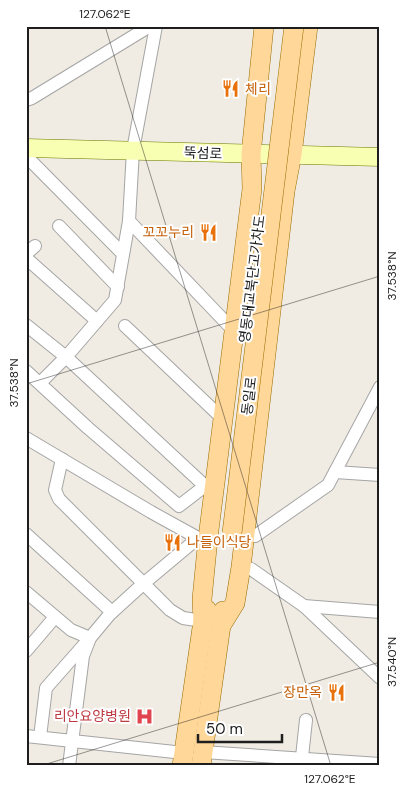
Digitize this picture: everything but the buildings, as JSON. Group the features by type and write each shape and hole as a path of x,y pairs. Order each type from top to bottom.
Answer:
{"main road":[{"name":"동일로","path":"202,759 222,624 223,602 221,535 210,486 223,419 252,189 251,154 264,26"},
{"name":"영동대교북단고가차도","path":"221,535 283,26"},
{"name":"동일로","path":"183,759 203,621 214,590 294,26"},
{"path":"222,624 234,603 241,567 221,535 292,154 307,35 320,26"},
{"name":"뚝섬로","path":"26,148 380,157"}],"street":[{"path":"26,100 150,26"},
{"path":"40,383 66,357 115,300 129,221 133,150 156,26"},
{"path":"26,156 123,254"},
{"path":"129,221 234,331"},
{"path":"59,226 118,288"},
{"path":"26,258 97,321"},
{"path":"26,325 66,357 210,486 179,506 88,428 26,371"},
{"name":"동일로","path":"125,326 223,419"},
{"path":"26,438 144,508 221,535 255,536 328,485 380,387"},
{"path":"62,459 54,490 59,499 170,610 183,618 203,621"},
{"path":"335,472 380,475"},
{"path":"26,534 112,612"},
{"path":"40,737 46,688 112,612 143,584 221,535"},
{"path":"241,567 252,568 304,606 380,678"},
{"path":"26,592 71,630 90,638"},
{"path":"304,606 380,612"},
{"path":"26,651 55,617"},
{"path":"69,766 82,656 90,638"},
{"path":"301,762 306,720"},
{"path":"26,736 183,759"},
{"path":"202,759 380,764"}],"place":[{"name":"체리","path":"231,89"},
{"name":"꼬꼬누리","path":"208,232"},
{"name":"나들이식당","path":"173,542"},
{"name":"장만옥","path":"336,692"},
{"name":"리안요양병원","path":"145,716"}]}
